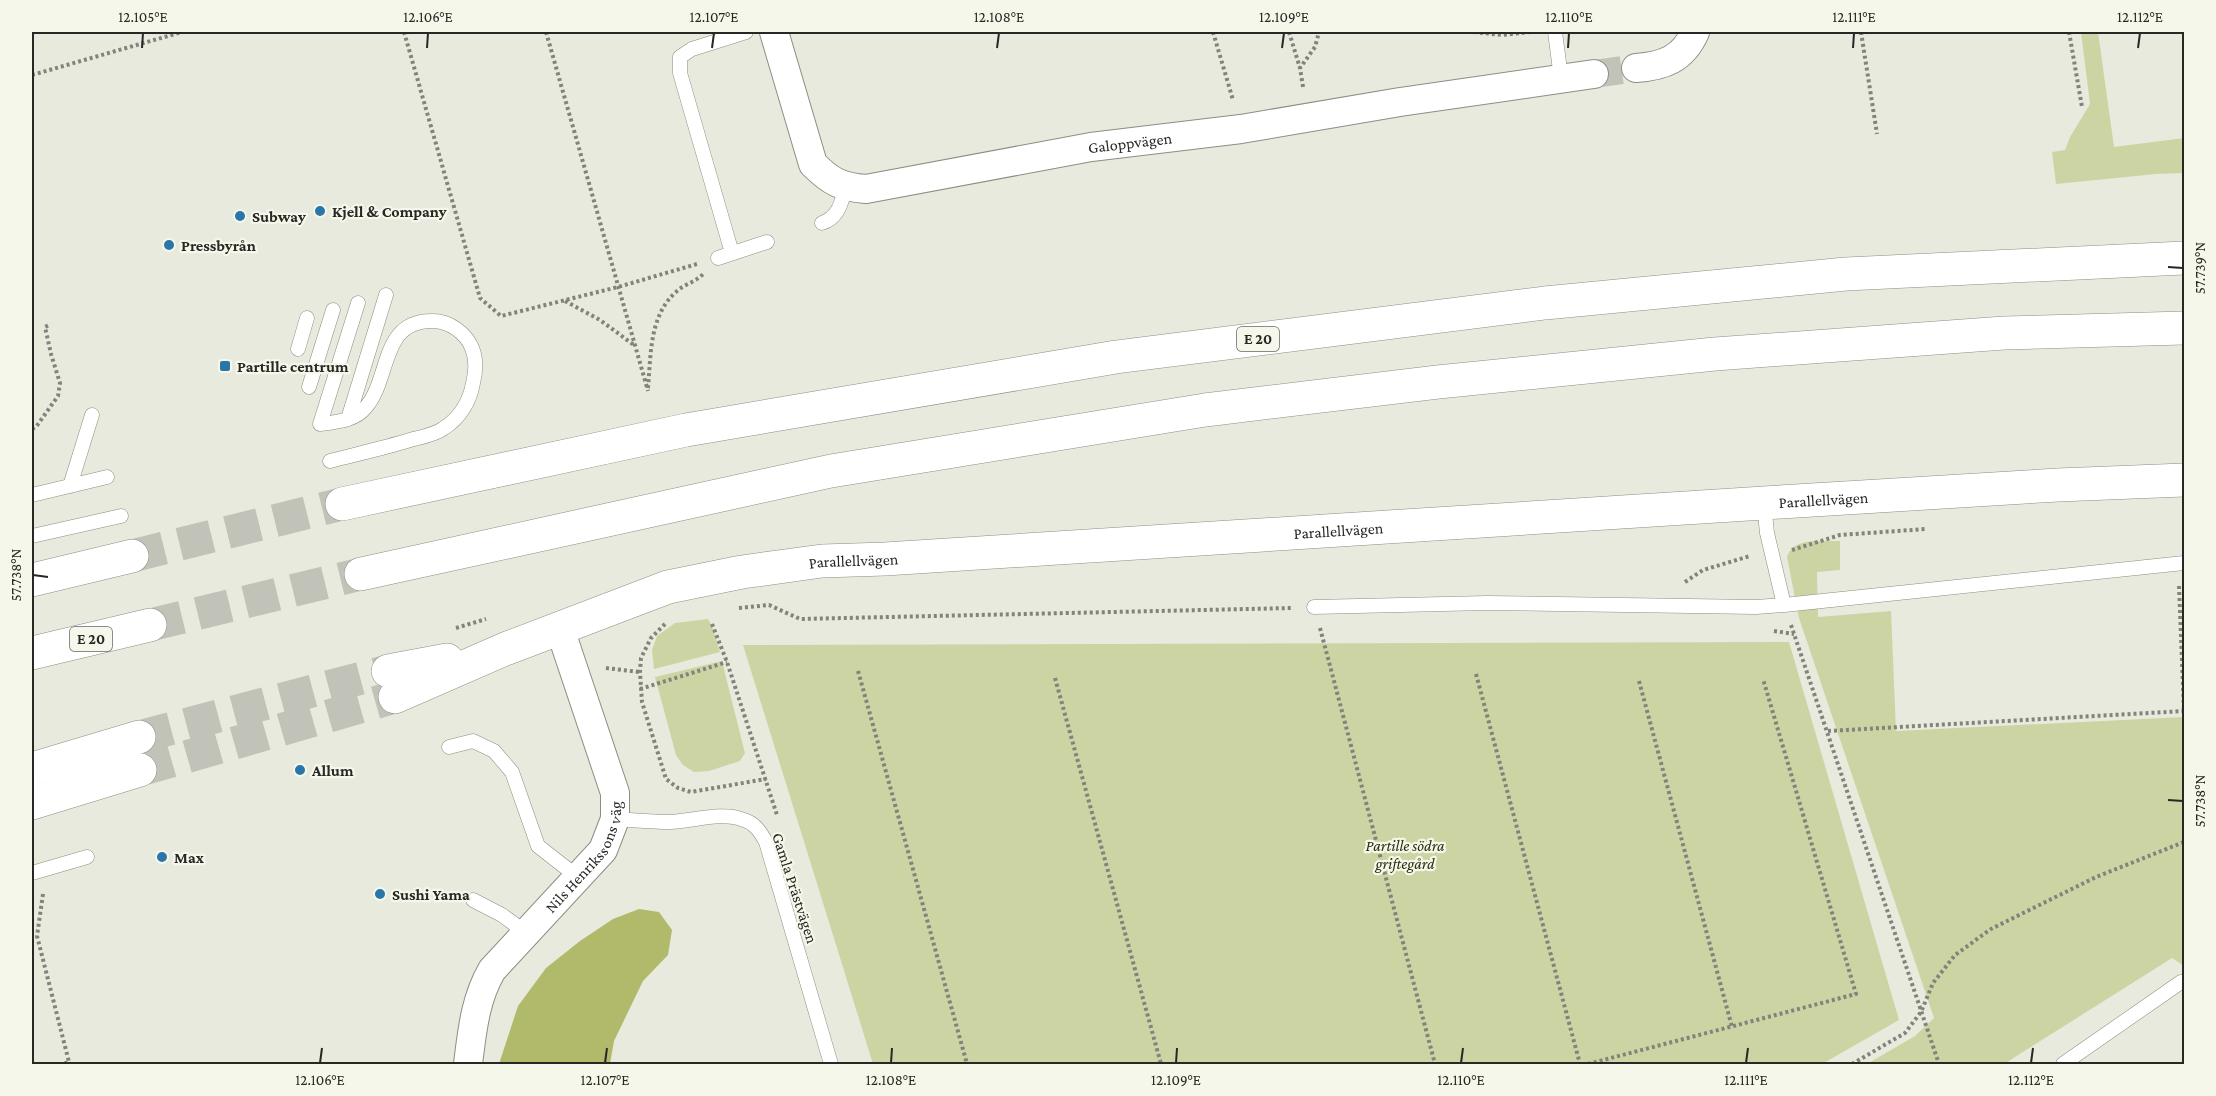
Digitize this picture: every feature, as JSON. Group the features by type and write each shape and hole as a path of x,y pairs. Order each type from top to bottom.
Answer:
{"main road":[{"name":"E 20","path":"342,504 686,430 1116,357 1545,303 1822,276 2184,258"},
{"path":"361,574 831,471 1205,410 1438,382 1715,354 2004,333 2184,328"},
{"name":"Parallellvägen","path":"392,684 505,649 668,587 742,572 822,561 885,559 2058,485 2184,480"},
{"path":"32,580 132,556"},
{"name":"E 20","path":"32,653 150,625"},
{"path":"32,769 139,737"},
{"path":"32,803 141,770"}],"street":[{"path":"774,32 813,164 828,178 846,187"},
{"path":"1636,68 1658,66 1677,56 1689,44 1695,32"},
{"name":"Galoppvägen","path":"846,187 866,189 1092,147 1241,129 1594,74"},
{"name":"Nils Henrikssons väg","path":"468,1065 472,1025 483,985 492,970 525,932 579,878 603,850 615,819 615,793 560,629"}],"lane":[{"path":"732,253 680,73 680,57 692,48 746,32"},
{"path":"1555,32 1561,78"},
{"path":"822,223 831,220 837,213 846,187"},
{"path":"718,258 767,243"},
{"path":"348,419 386,295"},
{"path":"330,461 427,436 444,429 458,416 467,403 476,372 476,356 469,339 452,326 434,321 416,323 400,332 390,347 376,392 365,409 348,419 320,424 358,303"},
{"path":"309,387 333,310"},
{"path":"298,350 307,318"},
{"path":"70,486 92,415"},
{"path":"32,495 70,486 105,474"},
{"path":"1764,503 1767,533 1784,605"},
{"path":"32,536 121,516"},
{"path":"1314,607 1487,603 1756,607 2181,563"},
{"path":"449,747 473,741 494,751 512,772 538,846 579,878"},
{"name":"Gamla Prästvägen","path":"615,819 669,822 720,817 742,818 759,831 766,842 831,1065"},
{"path":"35,872 87,857"},
{"path":"473,900 502,915 525,932"},
{"path":"2062,1065 2181,982"}],"path":[{"path":"32,75 182,32"},
{"path":"404,32 480,298 501,316 618,287 718,258"},
{"path":"546,32 648,391 652,337 661,312 677,291 700,277 718,258"},
{"path":"1213,32 1241,129"},
{"path":"1289,32 1300,68 1307,117"},
{"path":"1300,68 1315,47 1319,32"},
{"path":"1474,32 1502,34 1530,32"},
{"path":"1861,32 1877,134"},
{"path":"2069,32 2082,107"},
{"path":"565,301 600,320 634,345"},
{"path":"32,429 36,427 58,396 60,383 45,327 49,326"},
{"path":"1827,731 2184,711 2181,563"},
{"path":"734,609 769,605 800,619 1314,607 1435,1065"},
{"path":"1784,605 1939,1065"},
{"path":"667,622 651,638 641,658 640,689 666,778 678,788 691,792 766,779"},
{"path":"640,689 727,662 712,624"},
{"path":"858,671 967,1065"},
{"path":"1476,674 1580,1065"},
{"path":"1055,678 1161,1065"},
{"path":"1588,1065 1856,994 1763,679"},
{"path":"1639,681 1732,1026"},
{"path":"1852,1065 1905,1033 1921,1012 1933,983 1954,955 1991,929 2096,877 2184,842"},
{"path":"35,872 43,891 37,936 69,1062 63,1065"}],"green space":[{"path":"2081,32 2098,32 2114,147 2184,138 2184,173 2056,184 2052,152 2065,150 2070,137 2090,104"},
{"path":"1840,541 1840,570 1817,572 1818,617 1891,611 1896,731 2184,717 2184,966 2172,958 2004,1064 1867,1064 1915,1036 1934,1018 1799,618 1787,557 1791,550 1802,543"},
{"path":"708,619 720,652 654,669 652,650 657,636 675,623"},
{"name":"Partille södra griftegård","path":"1789,642 1899,1020 1822,1064 873,1064 743,645"},
{"path":"722,661 745,753 740,761 709,771 694,772 683,765 676,755 655,677"},
{"path":"639,909 659,912 672,930 668,955 643,981 614,1041 610,1064 499,1064 518,1006 546,968 613,919"}],"tunnel":[{"path":"1594,74 1636,68"},
{"path":"132,556 342,504"},
{"path":"150,625 361,574"},
{"path":"139,737 388,671"},
{"path":"140,770 395,697"}],"place":[{"name":"Kjell & Company","path":"320,211"},
{"name":"Subway","path":"240,216"},
{"name":"Pressbyrån","path":"169,245"},
{"name":"Partille centrum","path":"225,366"},
{"name":"Allum","path":"300,770"},
{"name":"Max","path":"162,857"},
{"name":"Sushi Yama","path":"380,894"}]}
